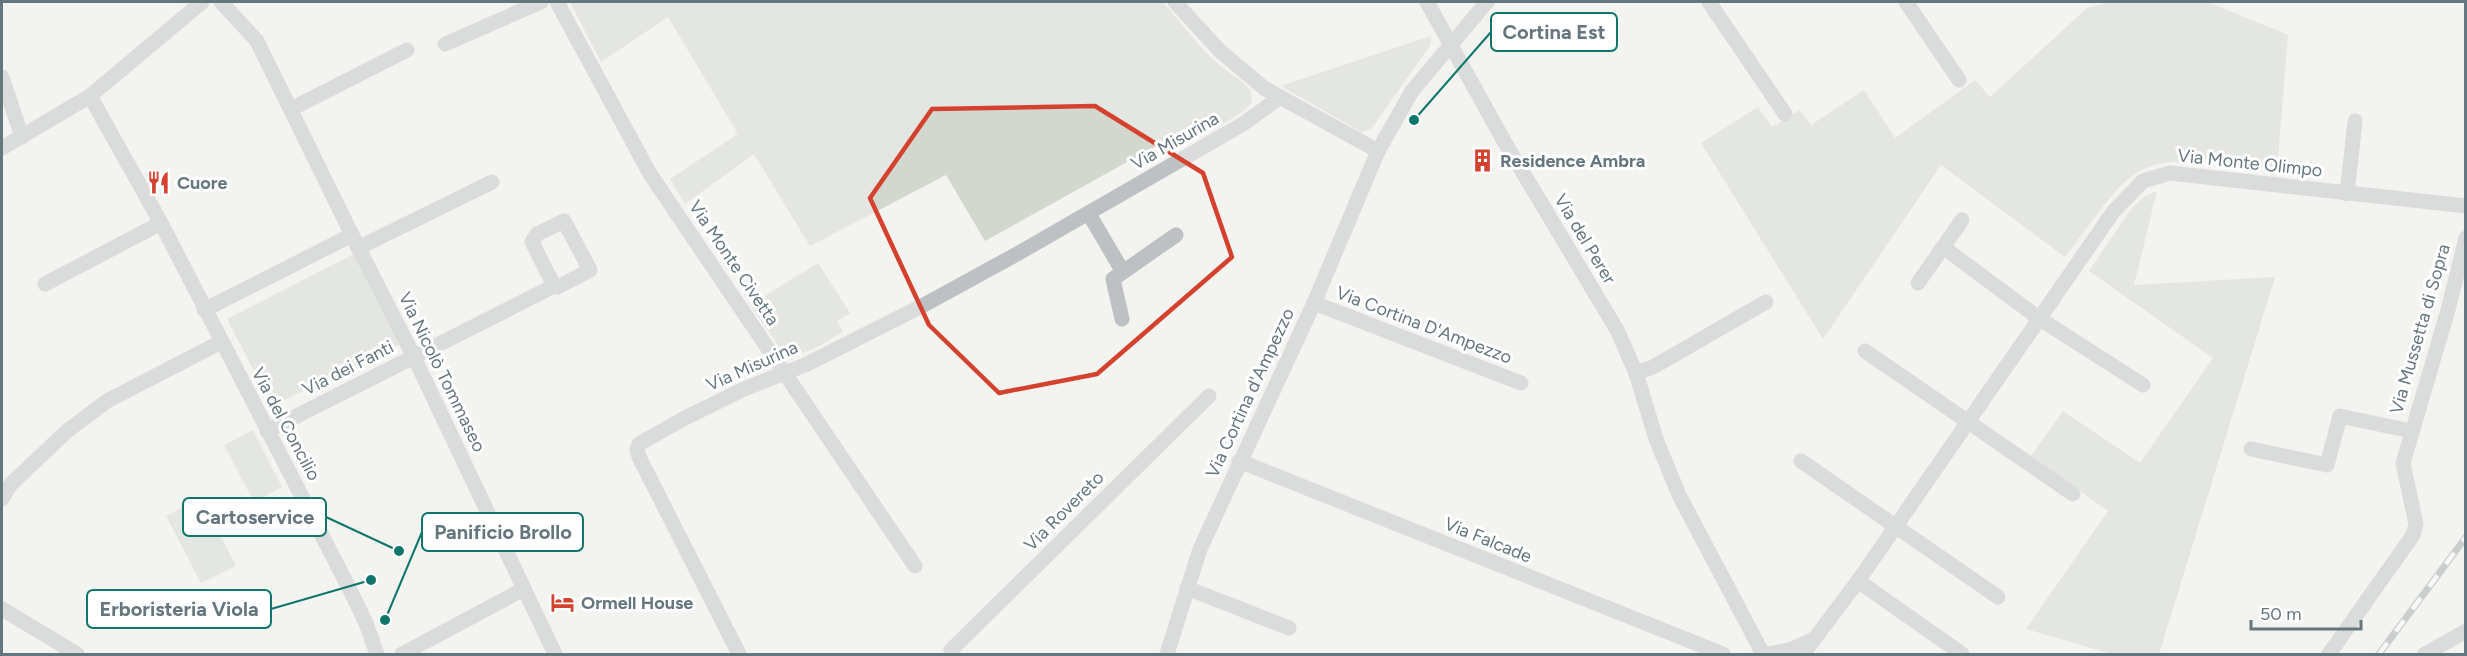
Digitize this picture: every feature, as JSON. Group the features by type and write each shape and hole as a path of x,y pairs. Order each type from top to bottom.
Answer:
{"street":[{"path":"2,148 90,96 202,2"},
{"name":"Via Nicolò Tommaseo","path":"221,2 248,27 257,41 414,357 555,654"},
{"path":"445,44 541,2"},
{"name":"Via Monte Civetta","path":"558,2 650,174 915,566"},
{"path":"1175,2 1220,51 1279,98 1378,151"},
{"name":"Via del Perer","path":"1427,2 1533,190 1617,330 1636,373 1656,439 1679,495 1763,654"},
{"name":"Via Cortina d'Ampezzo","path":"1167,654 1200,549 1314,303 1378,151 1412,91 1487,2"},
{"path":"1708,2 1785,114"},
{"path":"1906,2 1959,80"},
{"path":"291,109 407,50"},
{"path":"2,77 22,137"},
{"name":"Via del Concilio","path":"90,96 101,111 161,223 347,584 377,654"},
{"name":"Via Misurina","path":"739,654 637,450 639,444 744,389 786,373 921,306 1089,214 1244,124 1279,98"},
{"name":"Via Monte Olimpo","path":"2347,194 2355,120"},
{"name":"Via Monte Olimpo","path":"1803,654 1896,527 2118,206 2143,181 2170,173 2466,206"},
{"path":"204,310 492,182"},
{"path":"1089,214 1123,272"},
{"path":"1918,284 1962,220"},
{"path":"45,284 161,223"},
{"path":"1122,319 1113,279 1176,234"},
{"name":"Via Mussetta di Sopra","path":"2329,654 2414,535 2416,524 2403,463 2436,355 2466,238"},
{"path":"1943,247 2040,319 2143,385"},
{"name":"Via dei Fanti","path":"267,431 554,286"},
{"path":"1636,373 1653,367 1766,302"},
{"name":"Via Cortina D'Ampezzo","path":"1314,303 1521,383"},
{"path":"2,499 11,484 67,431 107,401 221,342"},
{"path":"1865,351 2073,494"},
{"name":"Via Rovereto","path":"952,654 951,650 1209,396"},
{"name":"Via Mussetta di Sopra","path":"2251,449 2327,465 2340,416 2411,431"},
{"name":"Via Falcade","path":"1239,461 1723,654"},
{"path":"1801,461 1998,597"},
{"path":"1858,581 1962,654"},
{"path":"1187,588 1289,628"},
{"path":"402,654 524,589"},
{"path":"2,609 77,654"},
{"path":"2425,654 2466,631"},
{"name":"Via Monte Olimpo","path":"1768,654 1790,650 1814,639"}],"highlighted area":[{"path":"1095,106 1203,173 1232,257 1097,374 999,393 929,325 870,198 932,109"}],"shaded area":[{"path":"570,2 1163,2 1216,62 1248,87 1252,100 1240,113 1208,132 1201,121 985,241 946,175 810,246 754,154 685,204 670,179 738,134 668,17 601,62"},
{"path":"2113,2 2208,2 2288,35 2277,170 2223,163 2183,161 2147,167 2133,175 2116,191 2065,257 1941,165 1823,339 1701,143 1758,107 1772,127 1800,110 1811,125 1864,90 1895,138 1975,80 1990,97 2087,8"},
{"path":"1431,36 1430,46 1371,129 1361,132 1281,86"},
{"path":"2157,191 2134,285 2275,277 2159,654 2112,654 2026,629 2108,511 2031,456 2063,411 2140,463 2213,358 2089,271 2129,212 2143,197"},
{"path":"354,254 400,344 272,406 227,319"},
{"path":"818,263 850,313 837,321 843,332 805,352 790,354 783,352 750,305"},
{"path":"253,430 282,487 254,502 224,445"},
{"path":"201,498 236,566 201,583 166,516"}],"railway":[{"path":"2379,654 2466,537"}],"place":[{"name":"Cortina Est","path":"1414,120"},
{"name":"Residence Ambra","path":"1482,161"},
{"name":"Cuore","path":"159,183"},
{"name":"Cartoservice","path":"399,551"},
{"name":"Erboristeria Viola","path":"371,580"},
{"name":"Ormell House","path":"563,603"},
{"name":"Panificio Brollo","path":"385,620"}]}
